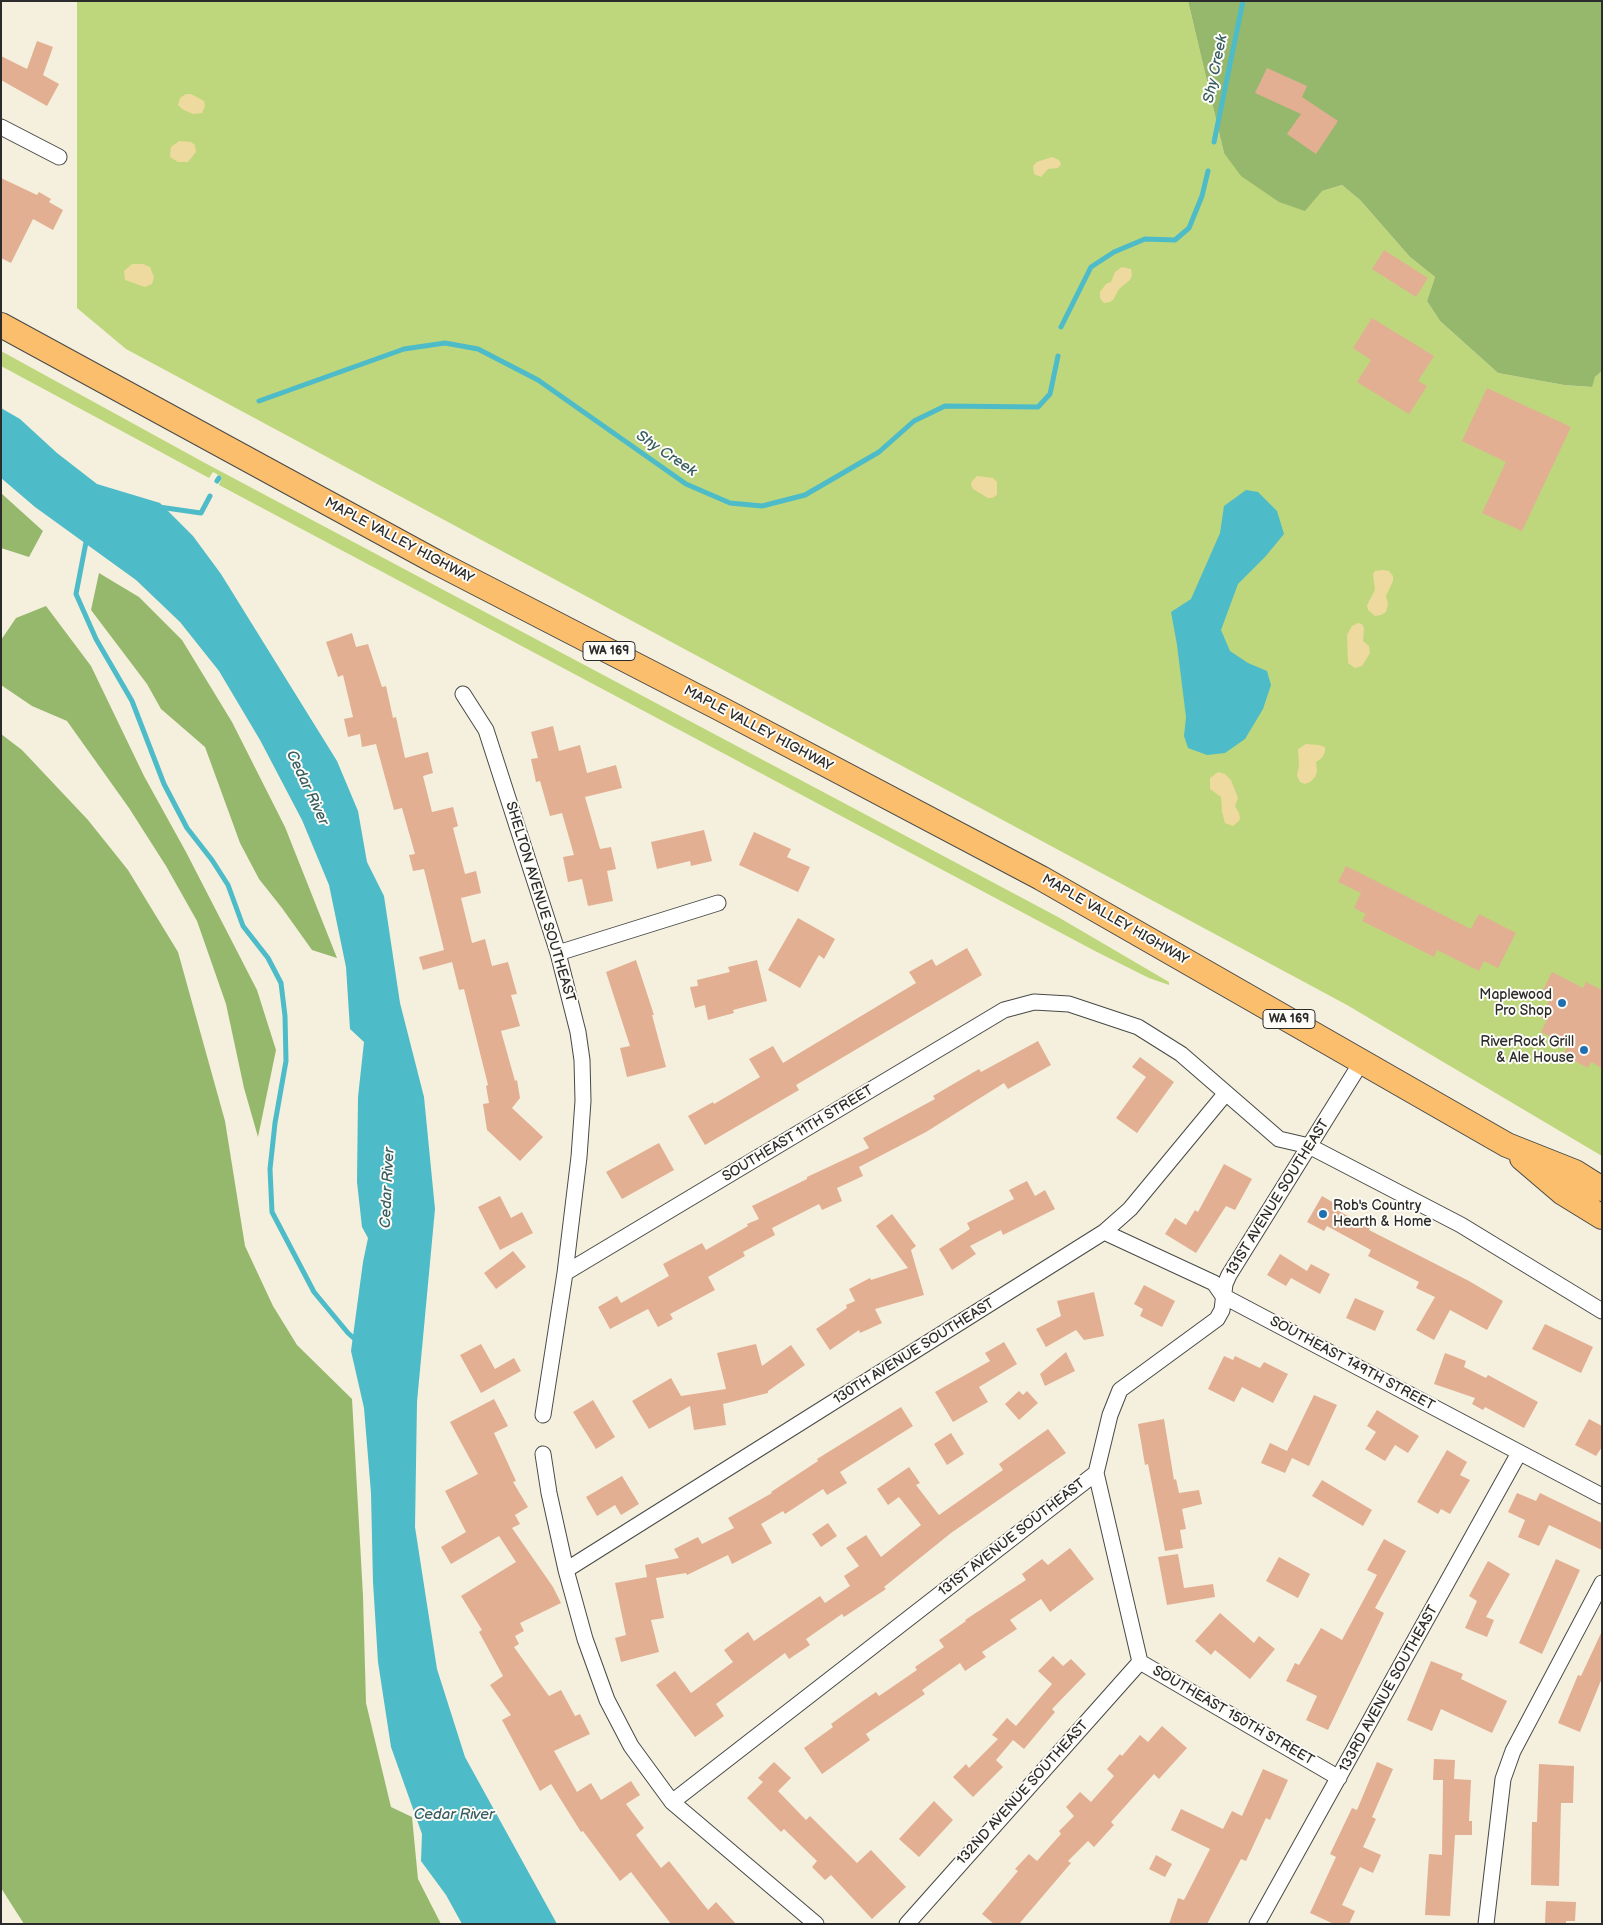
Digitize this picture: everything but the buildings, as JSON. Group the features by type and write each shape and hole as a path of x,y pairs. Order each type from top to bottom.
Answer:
{"main road":[{"name":"MAPLE VALLEY HIGHWAY","path":"1,325 436,562 712,704 1041,878 1507,1146 1564,1193 1602,1217"},
{"name":"MAPLE VALLEY HIGHWAY","path":"1507,1146 1575,1172 1602,1189"}],"street":[{"path":"1,127 59,157"},
{"name":"SHELTON AVENUE SOUTHEAST","path":"464,694 486,730 558,953 578,1032 582,1060 583,1101 579,1157 565,1273 543,1415"},
{"path":"558,953 718,903"},
{"name":"SOUTHEAST 11TH STREET","path":"565,1273 1004,1010 1034,1002 1069,1004 1138,1027 1180,1054 1279,1139 1309,1146 1461,1225 1602,1310"},
{"name":"131ST AVENUE SOUTHEAST","path":"672,1802 1096,1473 1110,1415 1120,1390 1216,1320 1222,1310 1225,1284 1229,1275 1362,1061"},
{"name":"130TH AVENUE SOUTHEAST","path":"566,1570 1104,1232 1130,1209 1226,1093"},
{"name":"SOUTHEAST 149TH STREET","path":"1104,1232 1214,1283 1223,1296 1602,1496"},
{"name":"133RD AVENUE SOUTHEAST","path":"1257,1924 1340,1778 1519,1453"},
{"path":"543,1454 549,1493 566,1570 585,1639 608,1700 630,1746 672,1802 816,1924"},
{"name":"SOUTHEAST 150TH STREET","path":"1096,1473 1140,1662 1340,1778"},
{"path":"1486,1924 1503,1779 1512,1751 1602,1583"},
{"name":"132ND AVENUE SOUTHEAST","path":"907,1924 1140,1662"}],"green space":[{"path":"77,1 1188,1 1224,153 1322,191 1342,185 1360,200 1410,257 1435,277 1427,301 1440,321 1498,373 1564,385 1591,387 1595,377 1602,371 1602,1156 1347,1005 126,349 77,308"},
{"path":"1188,1 1602,1 1602,371 1595,377 1592,387 1564,385 1498,373 1440,321 1427,301 1435,277 1410,257 1360,200 1342,185 1322,191 1305,211 1279,202 1241,176 1224,153"},
{"path":"1,351 205,463 1058,917 1169,982 1169,985 1149,978 1095,951 219,485 222,477 213,472 209,478 1,366"},
{"path":"1,493 43,531 29,557 1,548"},
{"path":"99,573 139,597 182,640 232,722 285,827 337,958 312,950 259,879 240,843 205,747 161,709 147,684 91,610"},
{"path":"46,606 91,666 144,776 186,852 257,990 276,1050 258,1137 244,1088 226,1004 197,921 166,866 129,808 67,721 32,706 1,685 1,640 16,618"},
{"path":"1,734 22,750 88,820 128,870 178,952 225,1121 245,1246 273,1306 297,1345 352,1399 363,1596 366,1703 391,1807 412,1817 418,1879 441,1924 24,1924 1,1888"}],"sand":[{"path":"186,94 191,94 204,101 205,106 202,113 193,114 178,105 180,98"},
{"path":"179,141 191,142 195,145 196,152 188,162 178,162 170,157 171,147"},
{"path":"1052,157 1059,160 1061,164 1059,167 1048,169 1041,177 1034,174 1033,166 1037,162"},
{"path":"132,264 143,264 150,267 154,277 152,284 145,287 125,280 124,271"},
{"path":"1122,267 1131,269 1132,275 1130,280 1119,289 1113,300 1104,303 1100,298 1100,292 1106,284 1111,282 1115,272"},
{"path":"977,476 993,478 997,482 997,495 988,498 973,489 972,481"},
{"path":"1375,571 1389,571 1393,576 1393,581 1386,596 1388,604 1386,612 1375,616 1368,610 1367,605 1375,590 1373,574"},
{"path":"1358,623 1362,624 1364,628 1363,641 1369,646 1370,653 1362,666 1355,668 1348,663 1347,635 1352,626"},
{"path":"1306,744 1325,747 1325,752 1322,758 1316,762 1317,771 1315,777 1305,784 1300,782 1297,776 1299,765 1298,749"},
{"path":"1218,772 1225,774 1231,780 1238,798 1235,806 1240,818 1233,826 1225,823 1221,797 1210,789 1210,778"}],"water":[{"name":"Cedar River","path":"1,408 20,419 57,453 97,484 160,503 193,536 221,574 337,761 358,811 367,862 384,896 400,1003 424,1097 435,1209 417,1402 415,1527 437,1669 465,1757 557,1924 462,1924 446,1895 421,1861 422,1834 391,1747 378,1662 373,1582 371,1493 364,1408 351,1351 368,1238 362,1227 357,1182 358,1097 364,1042 350,1029 346,967 329,885 302,820 260,740 219,671 180,622 136,580 35,507 1,478"},
{"path":"1246,490 1258,492 1277,511 1284,534 1265,557 1238,584 1221,630 1230,651 1248,663 1267,671 1271,685 1263,709 1245,739 1225,753 1207,755 1188,748 1184,736 1186,717 1171,612 1191,599 1220,533 1224,506"}],"waterway":[{"name":"Shy Creek","path":"1214,142 1243,1"},
{"name":"Shy Creek","path":"1061,327 1091,267 1114,252 1145,239 1175,240 1189,228 1202,196 1208,171"},
{"name":"Shy Creek","path":"259,401 404,349 445,343 478,349 538,380 686,484 730,503 762,506 805,495 879,452 914,421 945,406 1038,407 1050,394 1058,356"},
{"path":"159,507 201,513 210,496"},
{"path":"87,537 76,594 96,639 132,701 164,784 187,828 212,860 228,885 243,926 268,958 281,983 285,1016 286,1061 275,1123 270,1169 272,1212 314,1292 357,1341"}],"place":[{"name":"Maplewood Pro Shop","path":"1562,1003"},
{"name":"RiverRock Grill & Ale House","path":"1584,1050"},
{"name":"Rob's Country Hearth & Home","path":"1323,1214"}]}
